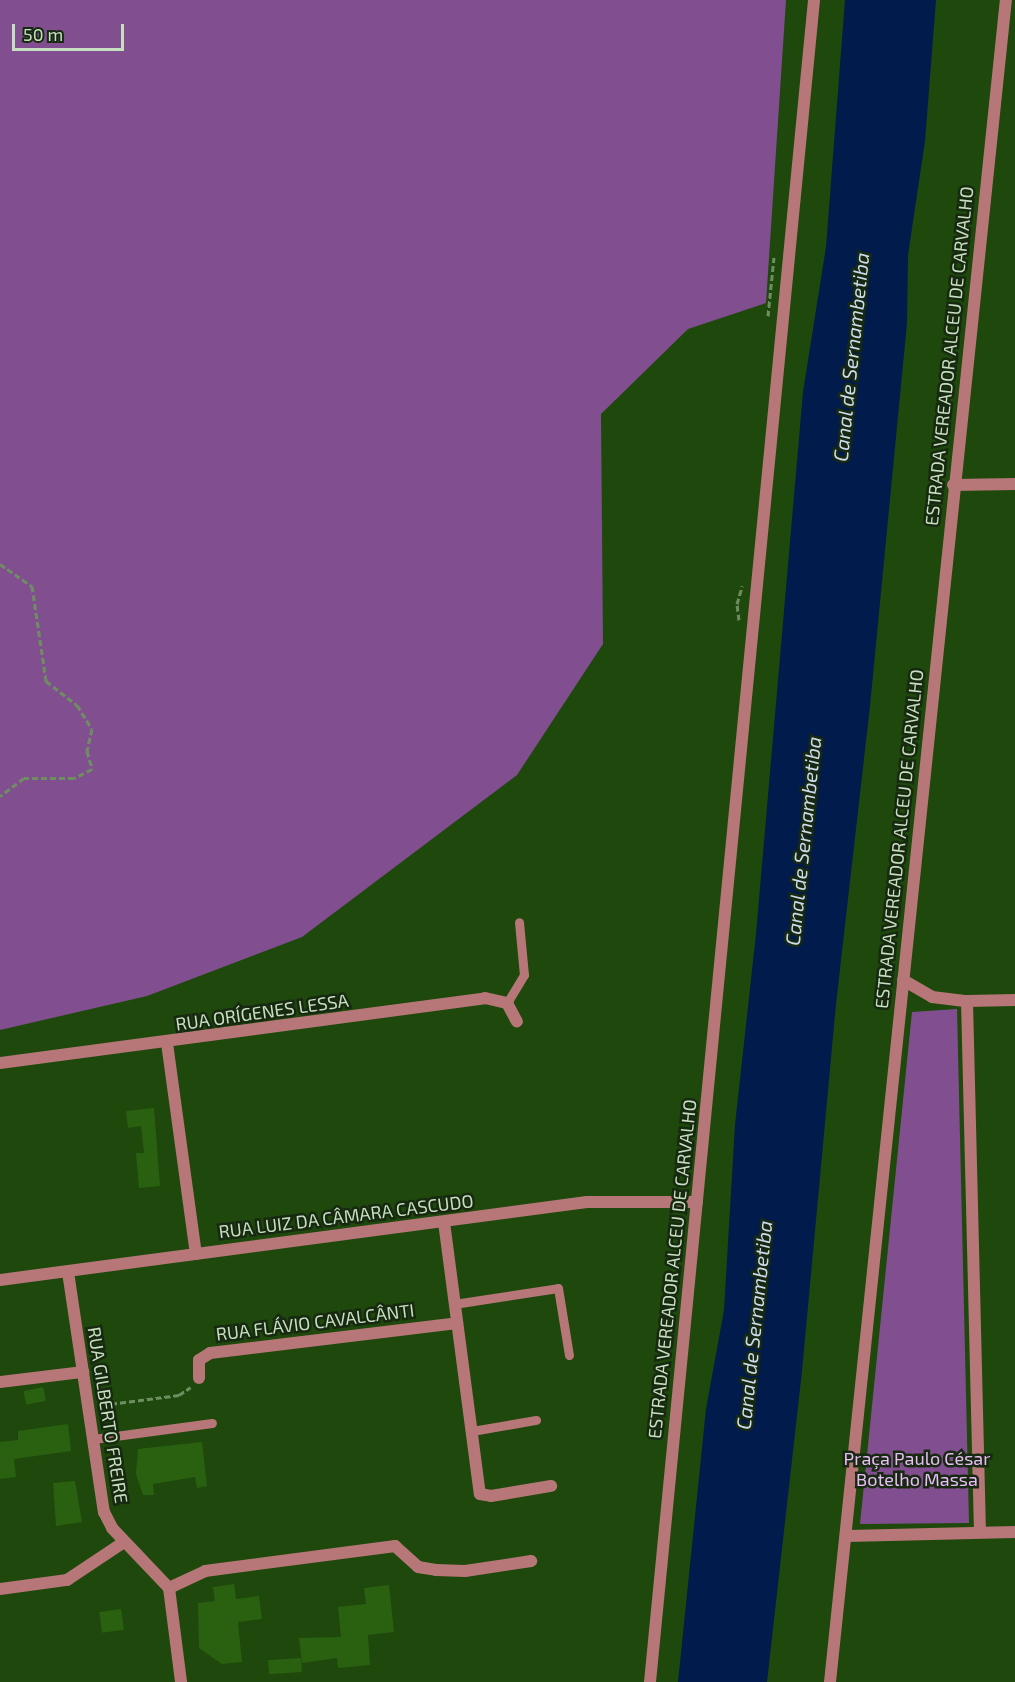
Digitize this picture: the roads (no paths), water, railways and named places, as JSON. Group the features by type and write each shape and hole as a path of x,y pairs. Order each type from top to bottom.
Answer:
{"street":[{"name":"ESTRADA VEREADOR ALCEU DE CARVALHO","path":"650,1682 814,0"},
{"name":"ESTRADA VEREADOR ALCEU DE CARVALHO","path":"830,1682 848,1536 953,485 1006,0"},
{"path":"953,485 1015,484"},
{"path":"903,980 932,997 967,1001 1015,1000"},
{"name":"RUA ORÍGENES LESSA","path":"0,1063 167,1043 485,999 507,1004"},
{"path":"967,1001 980,1532"},
{"path":"507,1004 517,1022"},
{"path":"167,1043 196,1254"},
{"name":"RUA LUIZ DA CÂMARA CASCUDO","path":"0,1280 587,1202 697,1202"},
{"path":"444,1222 480,1494 491,1496 551,1486"},
{"name":"RUA GILBERTO FREIRE","path":"68,1272 104,1512 124,1542 170,1588"},
{"name":"RUA FLÁVIO CAVALCÂNTI","path":"200,1378 199,1360 210,1353 456,1323"},
{"path":"0,1382 82,1372"},
{"path":"848,1536 1015,1532"},
{"path":"0,1589 67,1580 124,1542"},
{"path":"181,1682 170,1588 205,1571 395,1546 407,1559 436,1570 465,1571 531,1562"}],"lane":[{"path":"507,1004 524,975 519,922"},
{"path":"454,1304 558,1288 569,1355"},
{"path":"471,1431 536,1420"},
{"path":"93,1439 212,1423"}],"water":[{"name":"Canal de Sernambetiba","path":"845,0 936,0 925,141 908,255 907,323 870,706 836,1004 802,1371 767,1682 678,1682 706,1409 724,1310 735,1125 756,934 803,392 826,247"}],"park label":[{"name":"Praça Paulo César Botelho Massa","path":"917,1469"}]}
